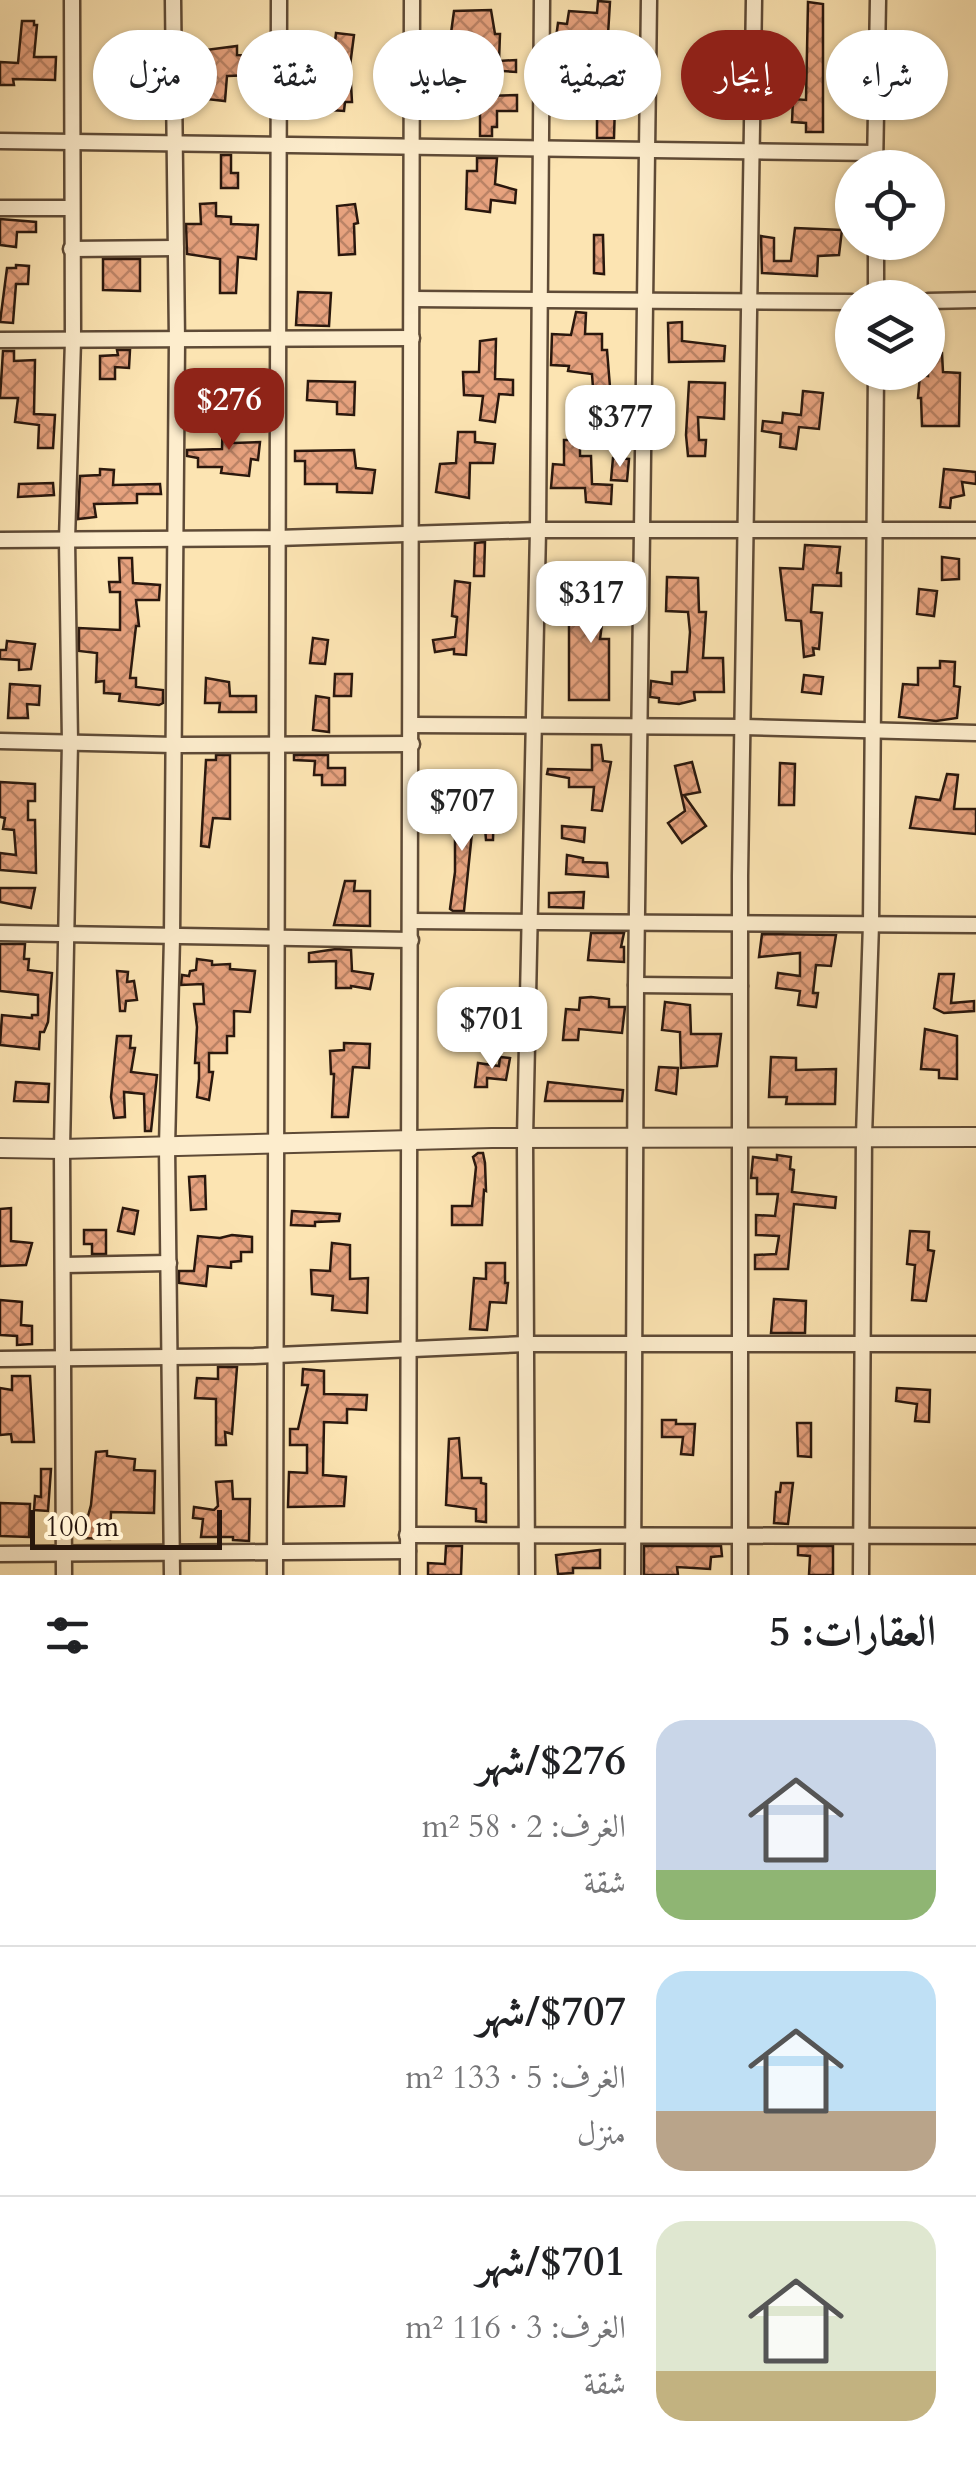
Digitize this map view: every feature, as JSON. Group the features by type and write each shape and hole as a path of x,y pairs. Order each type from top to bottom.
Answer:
{"street":[{"path":"64,1575 66,1359 62,1149 70,742 67,540 73,340 72,0"},
{"path":"172,1575 167,1146 177,341 173,0"},
{"path":"275,1575 279,0"},
{"path":"408,1575 412,0"},
{"path":"528,1575 525,1138 538,530 542,0"},
{"path":"633,1575 648,0"},
{"path":"740,1575 742,1342 738,1136 754,0"},
{"path":"875,150 878,0"},
{"path":"0,141 750,151 835,157"},
{"path":"0,208 70,208"},
{"path":"71,249 176,248"},
{"path":"412,299 835,302"},
{"path":"945,301 976,300"},
{"path":"0,340 412,338"},
{"path":"862,1575 864,1136 871,924 876,390"},
{"path":"0,540 276,538 538,530 976,530"},
{"path":"412,724 976,733"},
{"path":"0,741 412,744"},
{"path":"411,921 976,926"},
{"path":"0,933 411,940"},
{"path":"636,984 740,986"},
{"path":"0,1148 410,1139 976,1137"},
{"path":"64,1266 169,1263"},
{"path":"0,1359 277,1355 635,1342 976,1344"},
{"path":"407,1534 976,1536"},
{"path":"0,1554 408,1551"}],"building":[{"path":"598,1 610,2 608,30 557,30 558,23 567,24 569,11 597,13"},
{"path":"808,2 823,4 823,132 806,132 806,123 792,122 806,120"},
{"path":"491,10 494,30 451,30 454,11"},
{"path":"22,21 34,21 37,25 34,57 56,57 55,80 13,79 14,85 0,85 0,62 18,63"},
{"path":"237,46 237,76 227,76 225,101 217,100 217,49"},
{"path":"516,60 516,72 504,71 504,61"},
{"path":"504,95 517,95 517,111 504,111"},
{"path":"480,120 497,120 492,136 480,136"},
{"path":"597,120 615,120 614,138 597,138"},
{"path":"221,155 231,155 231,173 238,173 238,188 221,188"},
{"path":"477,158 497,158 495,184 516,190 515,203 491,200 490,212 466,209 467,171 477,171"},
{"path":"216,203 216,216 231,217 231,224 258,225 256,259 238,257 236,293 220,293 220,259 187,254 186,224 201,224 200,204"},
{"path":"355,204 355,254 339,255 337,206"},
{"path":"0,219 36,222 36,232 17,232 16,247 0,245"},
{"path":"795,228 835,230 835,255 818,256 817,276 762,273 761,236 774,238 774,261 791,261"},
{"path":"594,235 603,235 604,274 594,273"},
{"path":"103,259 140,259 140,291 103,290"},
{"path":"29,266 28,284 16,284 13,323 0,322 7,268"},
{"path":"298,292 331,293 329,326 296,325"},
{"path":"576,312 586,313 585,334 602,334 610,387 593,388 592,374 551,365 552,334 571,335"},
{"path":"682,322 682,341 725,346 724,361 669,362 668,323"},
{"path":"496,339 495,379 513,380 513,395 499,394 495,422 480,420 483,396 464,395 463,372 479,372 480,341"},
{"path":"117,350 130,350 129,368 115,367 115,379 100,379 100,356 118,355"},
{"path":"3,351 14,351 14,361 35,360 34,414 55,415 53,448 38,448 39,425 15,422 18,398 0,398"},
{"path":"945,372 960,373 959,426 922,426 919,390 945,390"},
{"path":"308,381 355,382 354,415 337,414 337,402 307,400"},
{"path":"689,382 725,383 724,419 698,417 699,440 706,440 705,456 688,456"},
{"path":"803,391 823,393 819,429 799,427 796,449 780,447 781,434 762,431 763,421 782,423 783,413 801,415"},
{"path":"223,416 235,416 233,443 260,442 258,460 251,459 249,476 221,473 222,467 198,467 198,458 187,456 187,450 222,449"},
{"path":"458,432 475,432 475,442 495,444 493,463 470,463 469,498 436,492 440,464 456,463"},
{"path":"564,440 580,440 580,456 591,456 592,484 612,485 611,504 586,502 585,488 551,488 553,464 564,465"},
{"path":"354,450 356,468 375,470 372,493 337,492 337,484 305,484 305,461 295,461 295,451"},
{"path":"613,458 629,459 627,481 611,480"},
{"path":"100,469 114,470 113,485 160,484 161,494 137,494 137,503 94,504 96,517 78,519 80,476 100,475"},
{"path":"944,469 976,472 976,484 962,482 964,495 951,498 950,508 940,507"},
{"path":"53,483 54,495 18,497 19,484"},
{"path":"485,542 484,576 474,576 475,543"},
{"path":"805,545 840,547 837,573 841,573 841,586 813,585 811,612 822,613 819,649 813,648 814,655 804,657 801,621 786,620 780,568 803,569"},
{"path":"942,557 959,559 959,579 942,580"},
{"path":"119,558 132,558 133,583 160,585 159,600 136,600 139,626 130,678 136,678 136,687 163,690 163,703 159,705 119,701 120,694 104,693 104,681 96,682 97,653 79,651 79,628 120,630 120,592 110,592 109,582 120,582"},
{"path":"589,569 610,570 608,609 604,609 600,639 609,639 609,700 569,700 569,621 592,621"},
{"path":"667,577 698,578 699,612 706,612 703,658 723,658 724,692 694,692 695,700 679,704 650,697 651,681 672,684 672,672 687,672 688,612 666,611"},
{"path":"455,581 470,583 466,655 454,654 454,649 435,652 433,640 455,637"},
{"path":"919,589 937,591 934,616 917,614"},
{"path":"313,638 328,640 325,664 310,663"},
{"path":"7,641 35,644 31,669 19,670 19,660 0,659 0,650 6,650"},
{"path":"940,661 955,662 954,686 960,687 957,718 936,721 899,717 903,684 918,685 918,668 940,668"},
{"path":"335,674 352,674 351,696 334,696"},
{"path":"804,675 823,677 821,694 802,692"},
{"path":"206,678 229,682 230,696 256,696 256,712 219,712 220,703 205,703"},
{"path":"10,684 40,686 39,705 27,704 28,718 8,718"},
{"path":"316,696 329,698 329,732 313,730"},
{"path":"592,745 601,745 603,761 611,762 602,811 592,810 594,787 569,787 569,778 547,774 548,769 592,770"},
{"path":"216,755 230,755 230,819 213,818 209,847 201,846 206,760 216,760"},
{"path":"294,755 328,755 328,768 345,768 345,785 322,785 322,775 314,775 315,761 294,760"},
{"path":"692,762 700,792 684,795 706,826 682,843 668,823 685,811 675,766"},
{"path":"780,763 795,764 794,805 779,805"},
{"path":"947,774 958,775 954,809 976,809 976,834 910,828 916,797 940,800"},
{"path":"0,782 35,784 35,801 28,801 28,820 35,820 36,873 0,870 0,853 16,855 14,830 3,829 5,818 0,817"},
{"path":"483,802 494,802 493,840 486,840"},
{"path":"475,803 464,911 453,911 450,909 455,872 455,805"},
{"path":"562,826 585,828 584,842 562,838"},
{"path":"567,855 583,858 583,862 607,863 608,877 566,874"},
{"path":"345,881 355,881 354,891 370,891 370,926 334,925"},
{"path":"0,888 35,888 31,908 0,902"},
{"path":"584,892 583,908 549,907 549,893"},
{"path":"591,933 624,933 624,962 588,960"},
{"path":"762,934 836,935 831,966 816,965 816,1007 798,1005 800,991 776,988 778,973 800,976 800,953 759,957"},
{"path":"0,944 25,944 28,970 52,973 48,1022 44,1032 40,1032 39,1049 0,1045 2,1015 38,1015 38,995 0,991"},
{"path":"351,950 352,971 373,974 370,989 336,988 336,961 309,962 309,953"},
{"path":"197,959 212,961 212,965 230,964 230,969 255,971 250,1012 234,1011 234,1036 227,1036 227,1053 209,1053 209,1072 213,1072 209,1100 197,1097 199,1063 195,1063 194,1004 204,1004 203,984 181,985 182,975 189,976 190,971 196,970"},
{"path":"117,971 128,972 127,982 134,981 137,1000 126,1001 125,1011 120,1011"},
{"path":"939,974 954,974 951,1003 974,1001 974,1011 944,1013 934,1008"},
{"path":"580,998 609,999 609,1007 625,1007 622,1033 579,1029 578,1040 563,1040 566,1009 579,1010"},
{"path":"665,1002 690,1005 691,1034 721,1034 717,1066 681,1068 680,1032 662,1030"},
{"path":"925,1029 957,1036 957,1079 939,1078 939,1070 921,1069"},
{"path":"117,1036 131,1036 130,1048 135,1048 131,1072 157,1075 151,1131 145,1131 144,1094 124,1092 125,1117 114,1118 111,1097"},
{"path":"344,1043 370,1044 369,1068 353,1067 348,1117 332,1117 334,1074 330,1051 344,1050"},
{"path":"500,1057 510,1058 506,1080 487,1078 487,1087 475,1087 478,1063 499,1066"},
{"path":"771,1057 796,1058 796,1070 836,1069 835,1104 786,1104 787,1097 769,1097"},
{"path":"659,1067 678,1068 676,1094 656,1090"},
{"path":"16,1082 49,1084 48,1102 14,1101"},
{"path":"548,1082 623,1090 622,1101 545,1101"},
{"path":"483,1153 485,1163 482,1225 452,1225 452,1206 472,1206 476,1167 473,1157"},
{"path":"777,1155 791,1157 792,1192 836,1197 835,1208 794,1204 788,1269 755,1269 755,1255 776,1254 779,1236 756,1235 756,1215 775,1216 778,1194 757,1194 757,1178 751,1178 753,1157 777,1160"},
{"path":"205,1176 206,1209 191,1210 189,1177"},
{"path":"11,1208 11,1241 32,1243 26,1265 0,1266 0,1209"},
{"path":"123,1208 138,1211 134,1234 118,1231"},
{"path":"292,1211 340,1214 339,1221 291,1225"},
{"path":"84,1230 106,1230 106,1254 92,1254 92,1244 84,1244"},
{"path":"910,1231 929,1232 928,1250 934,1251 926,1301 912,1300 915,1265 907,1264"},
{"path":"198,1236 252,1237 252,1252 241,1252 241,1261 231,1262 231,1268 208,1266 206,1286 179,1283 179,1271 194,1271"},
{"path":"332,1243 350,1245 350,1279 368,1278 367,1313 332,1310 333,1296 312,1294 311,1270 330,1271"},
{"path":"486,1263 505,1263 506,1303 490,1302 487,1330 470,1329 474,1278 486,1279"},
{"path":"774,1299 806,1301 805,1333 771,1333"},
{"path":"0,1300 22,1302 21,1325 32,1326 32,1344 17,1345 17,1336 0,1335"},
{"path":"218,1367 237,1367 232,1434 225,1432 226,1445 216,1445 216,1399 195,1398 197,1378 218,1379"},
{"path":"303,1369 324,1371 324,1394 367,1395 366,1410 347,1409 347,1423 324,1422 323,1475 346,1477 344,1506 288,1507 289,1472 307,1473 307,1445 290,1445 290,1429 298,1429 308,1385 302,1385"},
{"path":"12,1376 30,1376 34,1442 12,1442 11,1434 0,1435 0,1388 12,1390"},
{"path":"897,1388 930,1390 929,1422 915,1421 917,1404 896,1401"},
{"path":"662,1420 695,1424 693,1455 681,1454 683,1437 662,1437"},
{"path":"797,1423 811,1423 811,1457 798,1456"},
{"path":"459,1438 462,1478 481,1478 481,1483 486,1484 486,1522 476,1521 476,1509 446,1505 449,1439"},
{"path":"107,1451 107,1456 135,1459 134,1470 155,1471 154,1513 111,1512 110,1539 81,1538 84,1515 88,1516 91,1505 96,1452"},
{"path":"41,1469 51,1469 48,1511 34,1510 35,1496 41,1497"},
{"path":"232,1481 233,1499 250,1499 249,1541 201,1537 203,1519 193,1518 194,1507 214,1510 218,1506 216,1482"},
{"path":"781,1483 793,1483 788,1524 774,1523 776,1492 780,1492"},
{"path":"0,1503 30,1504 29,1537 0,1536"},
{"path":"446,1546 462,1546 461,1575 428,1575 428,1563 445,1564"},
{"path":"644,1546 721,1546 722,1556 711,1557 710,1569 677,1567 678,1575 644,1575"},
{"path":"798,1546 833,1546 833,1575 809,1575 810,1556 798,1555"},
{"path":"600,1550 600,1568 573,1568 573,1573 558,1574 556,1555"}]}
